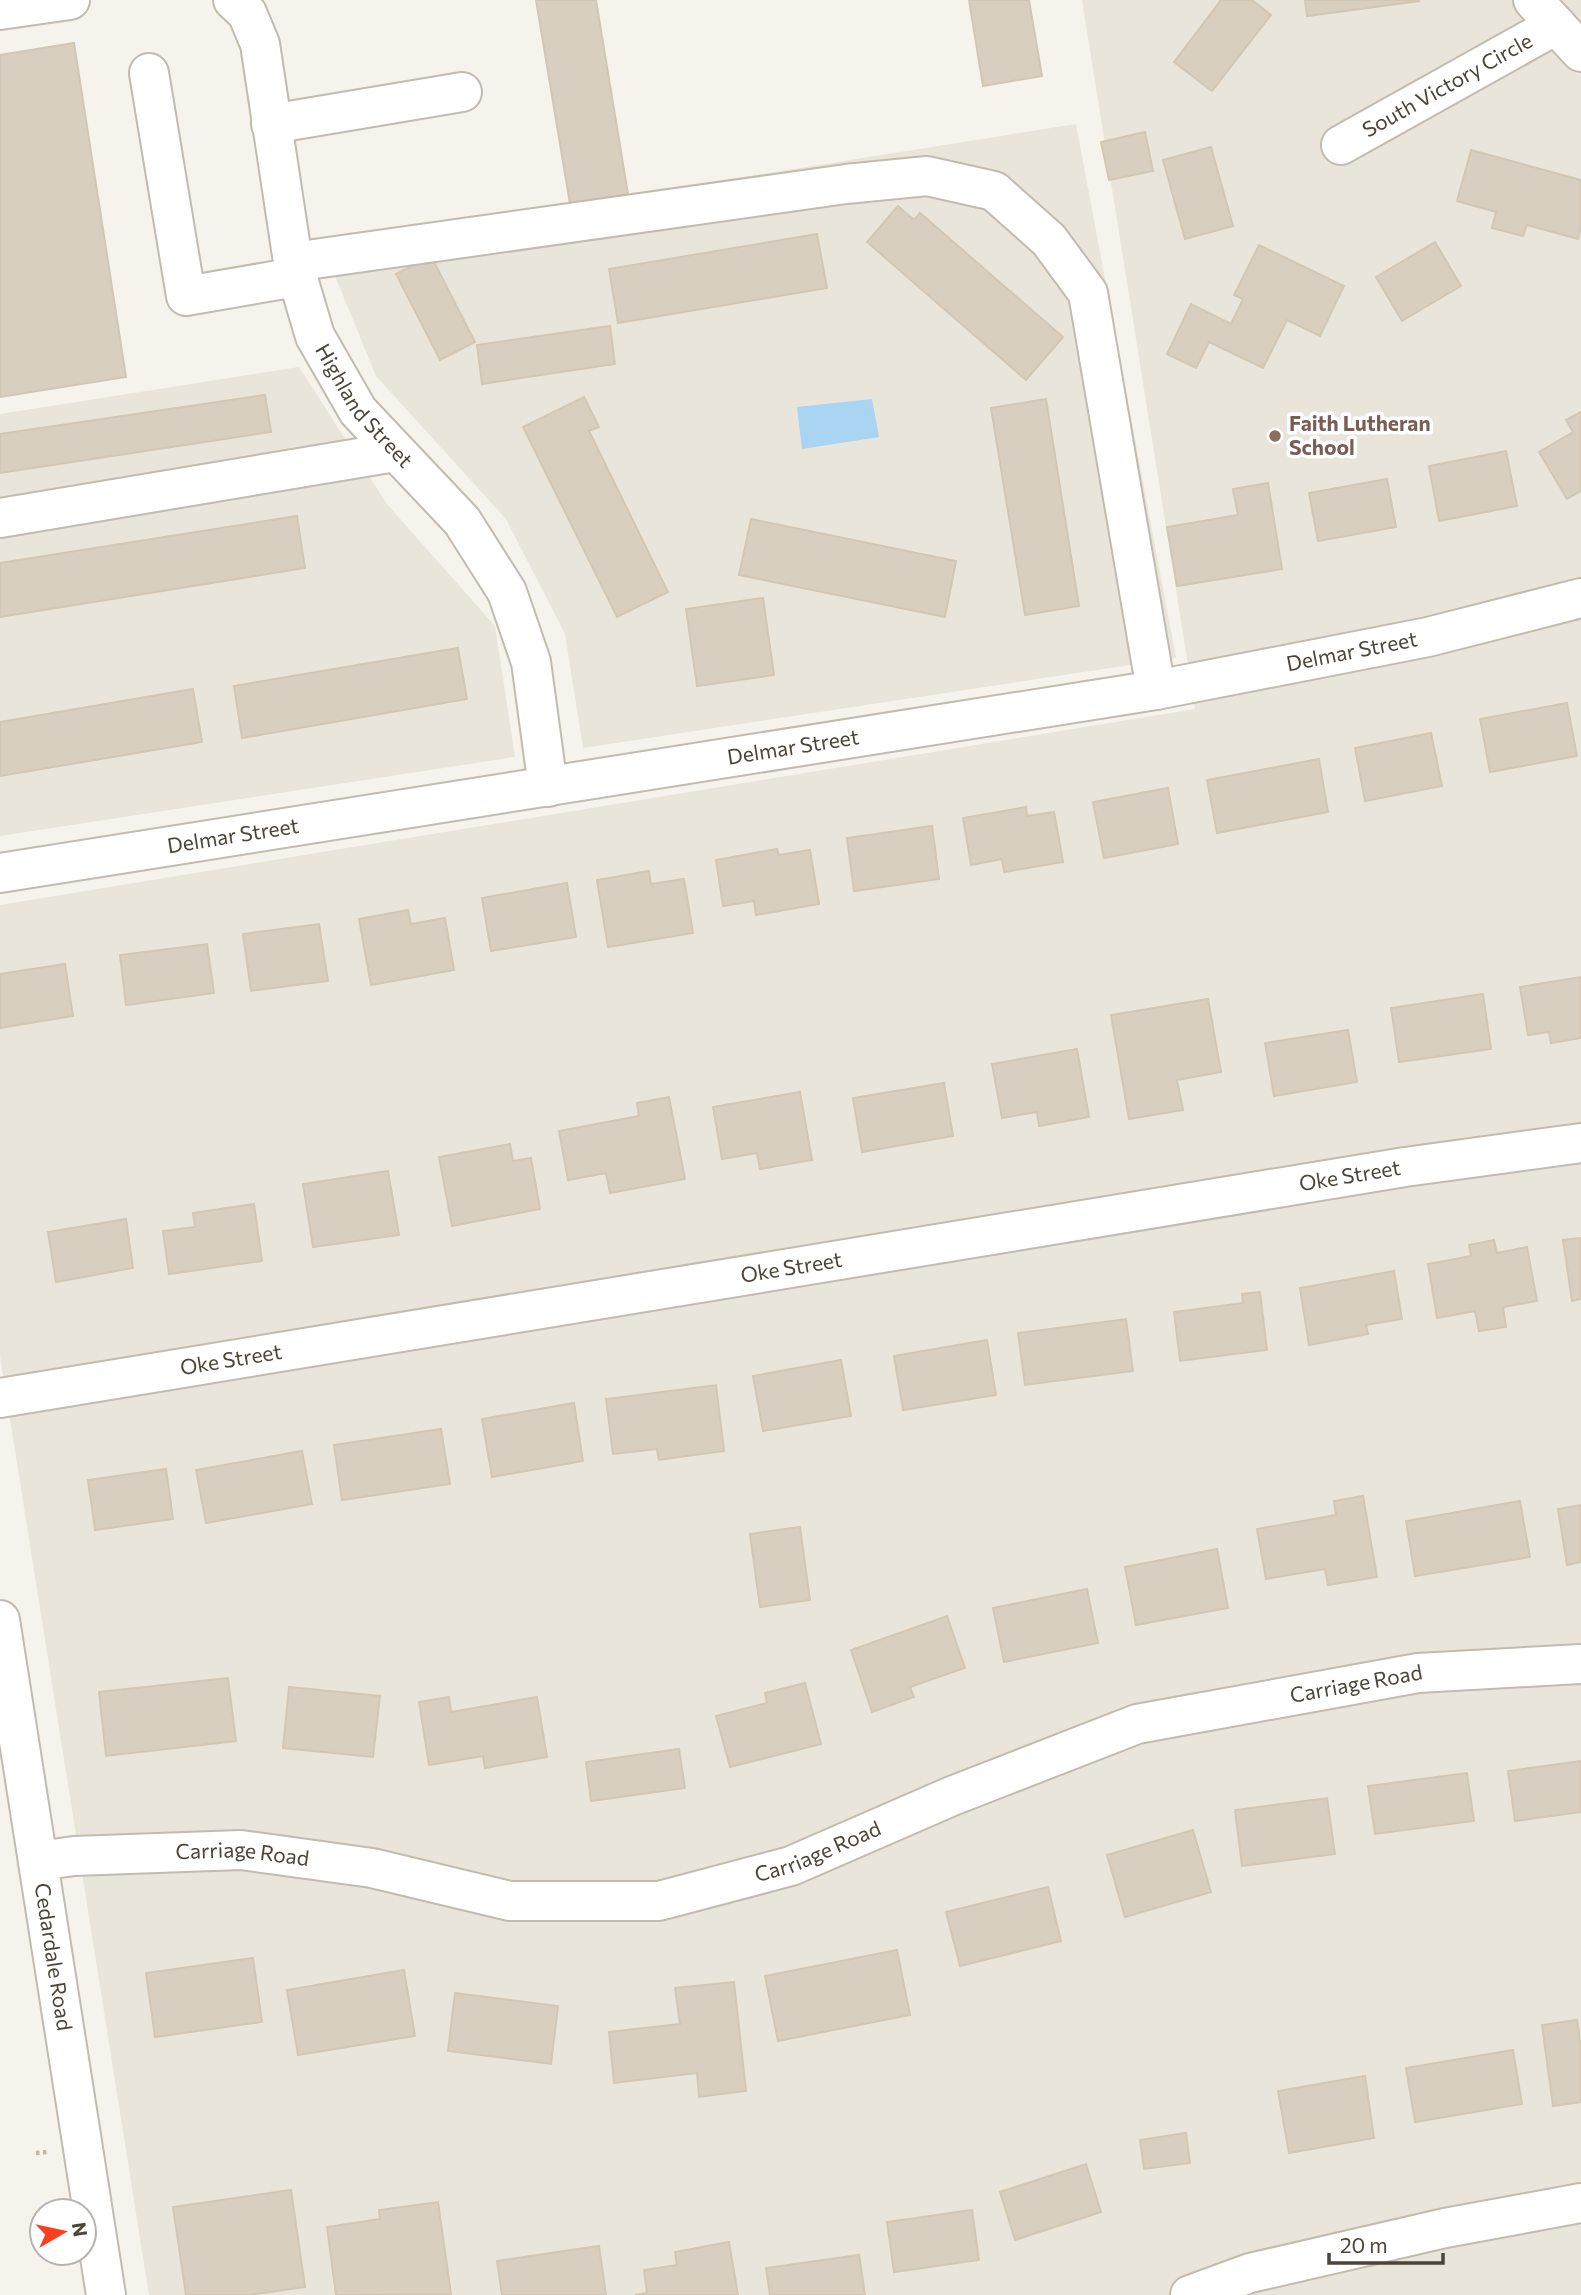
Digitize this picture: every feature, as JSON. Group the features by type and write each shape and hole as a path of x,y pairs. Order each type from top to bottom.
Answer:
{"street":[{"path":"0,10 70,0"},
{"name":"Highland Street","path":"233,0 247,13 260,44 295,270 315,336 358,411 462,521 507,592 531,662 548,786"},
{"name":"South Victory Circle","path":"1341,145 1557,26"},
{"path":"149,73 186,296 295,270 873,182 927,176 994,191 1049,240 1088,293 1156,690"},
{"path":"271,124 463,92"},
{"path":"0,518 396,453"},
{"name":"Delmar Street","path":"0,873 1156,690 1428,638 1581,598"},
{"name":"Oke Street","path":"0,1398 1405,1167 1581,1143"},
{"name":"Cedardale Road","path":"0,1620 106,2295"},
{"name":"Carriage Road","path":"38,1861 74,1856 241,1850 372,1868 510,1901 659,1901 791,1866 952,1796 1137,1724 1418,1673 1581,1664"},
{"path":"1190,2295 1263,2270 1445,2228 1581,2203"}],"shaded area":[{"path":"1082,0 1581,0 1581,2295 149,2295 0,1356 0,905 1195,709"},
{"path":"1076,124 1176,658 583,748 565,634 506,519 376,376 322,244"},
{"path":"299,367 387,504 495,626 515,757 0,836 0,414"}],"water":[{"path":"872,399 879,437 802,449 797,407"}],"building":[{"path":"536,0 596,0 628,194 570,204"},
{"path":"969,0 1029,0 1042,76 983,86"},
{"path":"1221,0 1252,0 1271,15 1212,91 1174,62"},
{"path":"1305,0 1419,0 1419,1 1307,16"},
{"path":"74,43 126,377 0,397 0,55"},
{"path":"1145,132 1153,171 1109,180 1101,142"},
{"path":"1211,147 1233,226 1185,239 1163,160"},
{"path":"1471,150 1581,180 1581,228 1578,239 1527,225 1523,236 1492,228 1496,212 1457,201"},
{"path":"898,206 914,220 920,213 1063,337 1026,380 867,242"},
{"path":"817,234 827,288 618,323 609,269"},
{"path":"1435,242 1461,286 1402,321 1376,277"},
{"path":"1259,245 1344,286 1320,336 1287,320 1263,368 1209,342 1196,368 1167,354 1191,304 1231,324 1243,299 1234,295"},
{"path":"431,256 475,342 440,360 396,274"},
{"path":"610,326 615,364 482,384 477,345"},
{"path":"265,395 271,432 0,473 0,434"},
{"path":"584,397 599,427 589,431 668,592 617,617 523,427"},
{"path":"1046,399 1079,606 1025,615 991,408"},
{"path":"1581,412 1581,491 1567,499 1539,452 1573,432 1566,420"},
{"path":"1506,451 1517,506 1439,521 1429,466"},
{"path":"1387,479 1396,527 1318,541 1309,493"},
{"path":"1268,483 1282,569 1177,586 1167,527 1238,515 1233,489"},
{"path":"297,516 305,568 0,617 0,563"},
{"path":"751,519 956,561 945,617 739,575"},
{"path":"763,598 774,675 697,686 686,609"},
{"path":"458,648 467,699 242,738 234,686"},
{"path":"193,689 202,742 0,776 0,722"},
{"path":"1567,703 1577,756 1490,772 1480,719"},
{"path":"1431,733 1442,786 1365,801 1355,748"},
{"path":"1319,759 1328,812 1217,833 1207,780"},
{"path":"1168,788 1178,844 1104,858 1093,802"},
{"path":"1026,807 1027,816 1054,812 1063,862 1004,872 1002,859 971,865 963,818"},
{"path":"932,826 939,879 854,891 847,838"},
{"path":"777,849 779,855 810,850 819,904 756,915 754,901 723,906 716,860"},
{"path":"649,871 651,884 684,879 693,933 608,947 597,880"},
{"path":"567,883 576,937 491,951 482,898"},
{"path":"408,910 411,924 445,918 454,970 371,985 359,919"},
{"path":"319,924 328,981 251,991 243,934"},
{"path":"207,944 214,993 126,1005 120,955"},
{"path":"65,964 73,1016 0,1028 0,974"},
{"path":"1581,977 1581,1038 1551,1043 1549,1032 1528,1035 1520,987"},
{"path":"1483,994 1491,1049 1399,1062 1391,1008"},
{"path":"1208,999 1221,1072 1177,1080 1183,1110 1129,1119 1111,1015"},
{"path":"1348,1030 1357,1082 1274,1096 1265,1043"},
{"path":"1077,1049 1089,1117 1039,1126 1037,1112 1002,1118 992,1064"},
{"path":"944,1083 953,1136 862,1152 853,1098"},
{"path":"800,1092 812,1160 760,1169 757,1153 722,1159 713,1107"},
{"path":"669,1097 685,1179 610,1193 606,1173 568,1180 559,1131 639,1116 637,1103"},
{"path":"510,1144 513,1161 531,1158 540,1209 452,1226 439,1157"},
{"path":"388,1171 399,1235 313,1247 303,1184"},
{"path":"254,1204 262,1261 169,1274 163,1231 195,1227 193,1213"},
{"path":"126,1219 133,1268 56,1282 48,1232"},
{"path":"1581,1238 1581,1299 1572,1301 1563,1240"},
{"path":"1494,1240 1497,1253 1527,1247 1537,1301 1503,1307 1506,1327 1479,1331 1475,1311 1437,1318 1428,1264 1471,1256 1469,1245"},
{"path":"1394,1271 1402,1319 1366,1325 1368,1334 1309,1345 1300,1288"},
{"path":"1260,1292 1267,1350 1180,1361 1174,1312 1243,1303 1242,1294"},
{"path":"1126,1319 1133,1371 1025,1385 1018,1333"},
{"path":"987,1340 996,1395 903,1410 894,1356"},
{"path":"841,1360 851,1416 763,1431 753,1376"},
{"path":"716,1385 724,1451 659,1460 657,1449 613,1454 606,1399"},
{"path":"574,1403 583,1461 492,1477 482,1419"},
{"path":"441,1429 450,1484 342,1500 334,1445"},
{"path":"302,1451 312,1504 206,1523 196,1470"},
{"path":"166,1469 173,1519 95,1530 88,1480"},
{"path":"1363,1496 1377,1577 1328,1585 1325,1569 1266,1579 1257,1529 1336,1515 1334,1501"},
{"path":"1520,1501 1530,1557 1415,1576 1406,1521"},
{"path":"1581,1505 1581,1562 1567,1565 1558,1509"},
{"path":"800,1527 810,1600 760,1607 750,1534"},
{"path":"1217,1549 1228,1608 1136,1625 1125,1567"},
{"path":"1087,1589 1098,1643 1004,1662 993,1608"},
{"path":"947,1616 965,1668 910,1687 914,1697 872,1712 851,1650"},
{"path":"228,1678 236,1741 106,1756 99,1692"},
{"path":"805,1683 821,1744 730,1767 716,1716 767,1703 765,1693"},
{"path":"289,1687 380,1696 373,1757 283,1748"},
{"path":"449,1697 451,1712 537,1697 547,1757 485,1768 483,1756 429,1765 419,1702"},
{"path":"679,1749 685,1788 591,1801 586,1762"},
{"path":"1581,1761 1581,1812 1515,1821 1508,1771"},
{"path":"1467,1773 1474,1821 1375,1834 1368,1786"},
{"path":"1327,1798 1335,1854 1242,1866 1235,1810"},
{"path":"1193,1830 1211,1892 1125,1917 1107,1855"},
{"path":"1048,1887 1061,1941 960,1966 946,1912"},
{"path":"897,1950 910,2015 778,2041 765,1976"},
{"path":"253,1958 262,2022 155,2037 146,1973"},
{"path":"404,1970 415,2036 298,2055 287,1990"},
{"path":"734,1982 746,2091 699,2097 697,2073 614,2083 609,2032 680,2024 675,1988"},
{"path":"455,1993 558,2006 551,2064 448,2051"},
{"path":"1577,2020 1581,2047 1581,2102 1553,2106 1542,2025"},
{"path":"1513,2050 1522,2104 1415,2122 1406,2068"},
{"path":"1365,2076 1374,2138 1289,2153 1278,2091"},
{"path":"1186,2133 1190,2163 1144,2169 1140,2140"},
{"path":"1086,2164 1101,2212 1015,2240 1000,2192"},
{"path":"291,2190 305,2287 249,2295 186,2295 173,2207"},
{"path":"438,2202 451,2294 336,2295 327,2227 380,2219 379,2210"},
{"path":"972,2210 979,2260 894,2272 887,2222"},
{"path":"729,2242 738,2295 635,2295 647,2293 644,2270 677,2265 675,2252"},
{"path":"599,2246 606,2295 502,2295 497,2261"},
{"path":"859,2255 865,2295 770,2295 766,2268"}],"place":[{"name":"Faith Lutheran School","path":"1275,436"}]}
